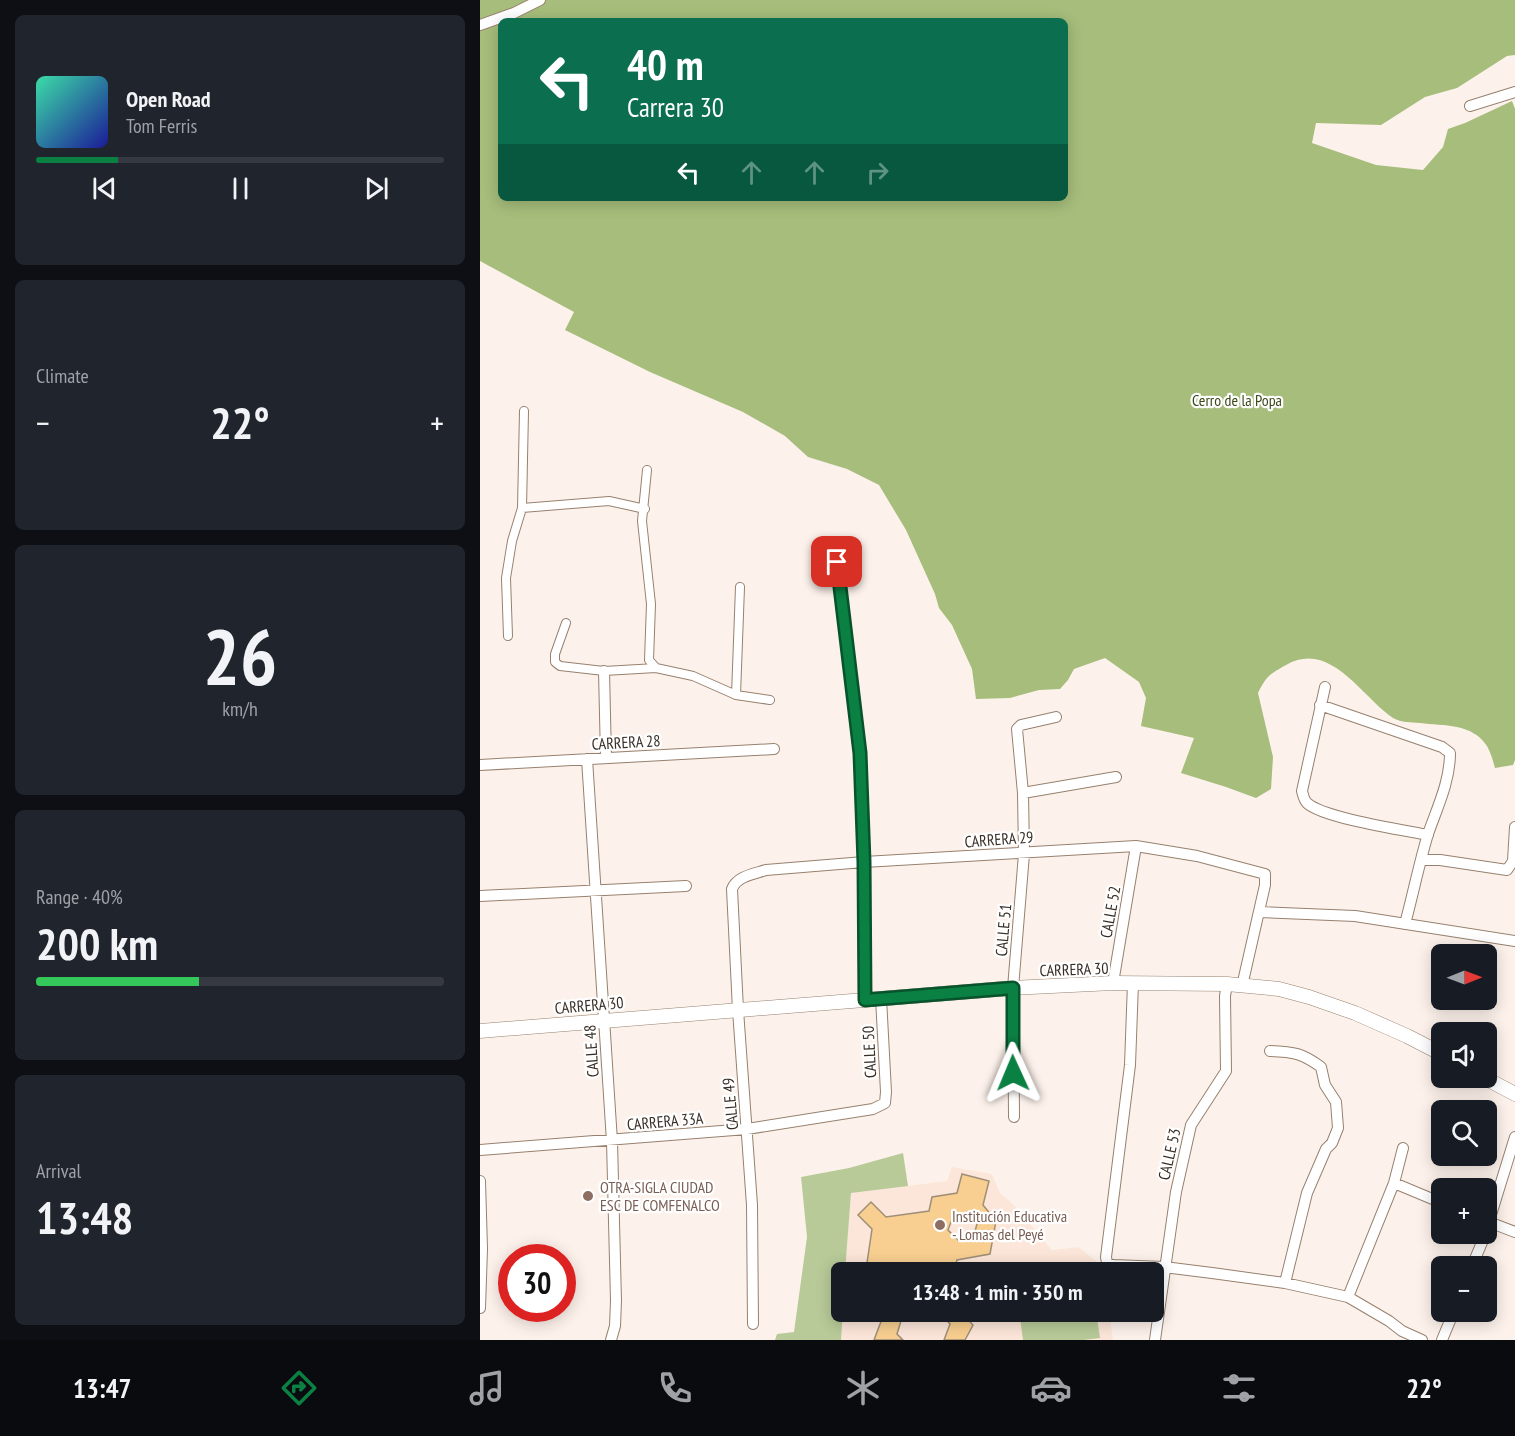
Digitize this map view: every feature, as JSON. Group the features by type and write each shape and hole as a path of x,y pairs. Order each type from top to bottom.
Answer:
{"street":[{"path":"501,18 540,0"},
{"path":"480,26 498,19"},
{"path":"1470,106 1515,92"},
{"path":"508,636 506,578 512,541 522,508 524,411"},
{"path":"647,470 645,509 642,521 651,604 649,660 656,668"},
{"path":"522,508 609,501 645,509"},
{"path":"837,562 860,753 865,1000"},
{"path":"736,695 740,587"},
{"path":"566,623 555,654 555,662 560,666 604,671 656,668 693,676 736,695 770,700"},
{"path":"604,671 606,758"},
{"path":"1325,687 1302,791 1306,802 1317,809 1353,820 1428,835"},
{"path":"1320,705 1442,747 1450,753 1450,766 1428,835 1405,924"},
{"name":"CALLE 51","path":"1014,1117 1013,988 1024,854 1023,793 1017,729 1022,725 1056,717"},
{"name":"CARRERA 28","path":"480,765 774,748"},
{"name":"CALLE 48","path":"587,759 612,1141 616,1301 615,1326 611,1340"},
{"path":"1023,793 1116,777"},
{"path":"1421,860 1456,862 1507,870 1513,861 1515,827"},
{"name":"CARRERA 29","path":"734,883 766,870 1136,846 1197,856 1265,874 1260,912"},
{"name":"CALLE 52","path":"1113,983 1136,846"},
{"name":"CALLE 49","path":"734,883 732,889 738,1010 752,1205 753,1324"},
{"path":"480,896 686,886"},
{"path":"1242,986 1260,912 1355,916 1515,941"},
{"name":"CARRERA 30","path":"480,1031 1013,988 1113,983 1227,984 1279,989 1355,1013 1431,1048"},
{"path":"1107,1262 1130,1065 1133,983"},
{"name":"CALLE 53","path":"1164,1267 1176,1192 1191,1125 1226,1071 1225,996 1227,984"},
{"name":"CALLE 50","path":"881,998 885,1103"},
{"path":"1270,1051 1294,1052 1306,1056 1321,1067 1325,1085 1336,1102 1337,1111 1338,1128 1307,1193 1285,1283"},
{"path":"1497,1084 1515,1094"},
{"name":"CARRERA 33A","path":"480,1150 747,1129 873,1109 885,1103"},
{"path":"1497,1199 1513,1153 1515,1137"},
{"path":"1348,1297 1394,1183 1403,1148"},
{"path":"480,1181 482,1249 480,1308"},
{"path":"1394,1183 1431,1198"},
{"path":"1497,1229 1515,1232"},
{"path":"1164,1267 1285,1283 1348,1297 1389,1321 1400,1336 1422,1340"},
{"name":"CALLE 53","path":"1155,1340 1157,1322"},
{"path":"1442,1340 1449,1322"}],"shaded area":[{"name":"Institución Educativa - Lomas del Peyé","path":"952,1167 992,1174 1000,1193 1013,1204 1052,1250 1079,1247 1097,1262 846,1262 851,1193 947,1181"},
{"path":"842,1322 1111,1322 1113,1340 841,1340"}],"green space":[{"name":"Cerro de la Popa","path":"480,0 1515,0 1515,55 1507,56 1457,88 1425,97 1381,125 1316,123 1312,143 1376,165 1423,170 1443,147 1448,129 1512,101 1515,109 1515,760 1513,765 1495,768 1487,746 1474,733 1466,729 1403,722 1393,718 1344,674 1317,659 1302,659 1286,665 1269,676 1258,693 1273,757 1271,789 1256,798 1181,773 1194,738 1141,726 1146,698 1139,682 1105,658 1074,669 1060,689 1039,690 1010,698 976,699 972,669 952,625 939,608 906,530 879,485 847,469 808,457 785,436 743,412 650,372 565,330 574,312 480,261"},
{"path":"903,1153 908,1186 851,1193 846,1262 831,1262 831,1322 842,1322 841,1340 775,1340 777,1334 794,1332 807,1237 801,1177 849,1168"},
{"path":"1021,1322 1098,1322 1100,1338 1083,1340 1023,1340"}],"building":[{"path":"962,1174 989,1181 983,1205 996,1221 990,1254 957,1260 956,1262 867,1262 872,1229 858,1215 871,1202 886,1217 929,1211 932,1197 957,1193","holes":["967,1214 977,1224 973,1238 958,1240 948,1230 953,1217"]},
{"path":"881,1322 901,1322 897,1334 903,1340 874,1340"},
{"path":"948,1322 970,1322 973,1325 965,1340 944,1340 950,1324"}],"place":[{"name":"OTRA-SIGLA CIUDAD ESC DE COMFENALCO","path":"588,1196"},
{"name":"Institución Educativa - Lomas del Peyé","path":"940,1225"}],"route":[{"path":"837,562 860,753 865,1000 1013,988 1013,1073"}]}
